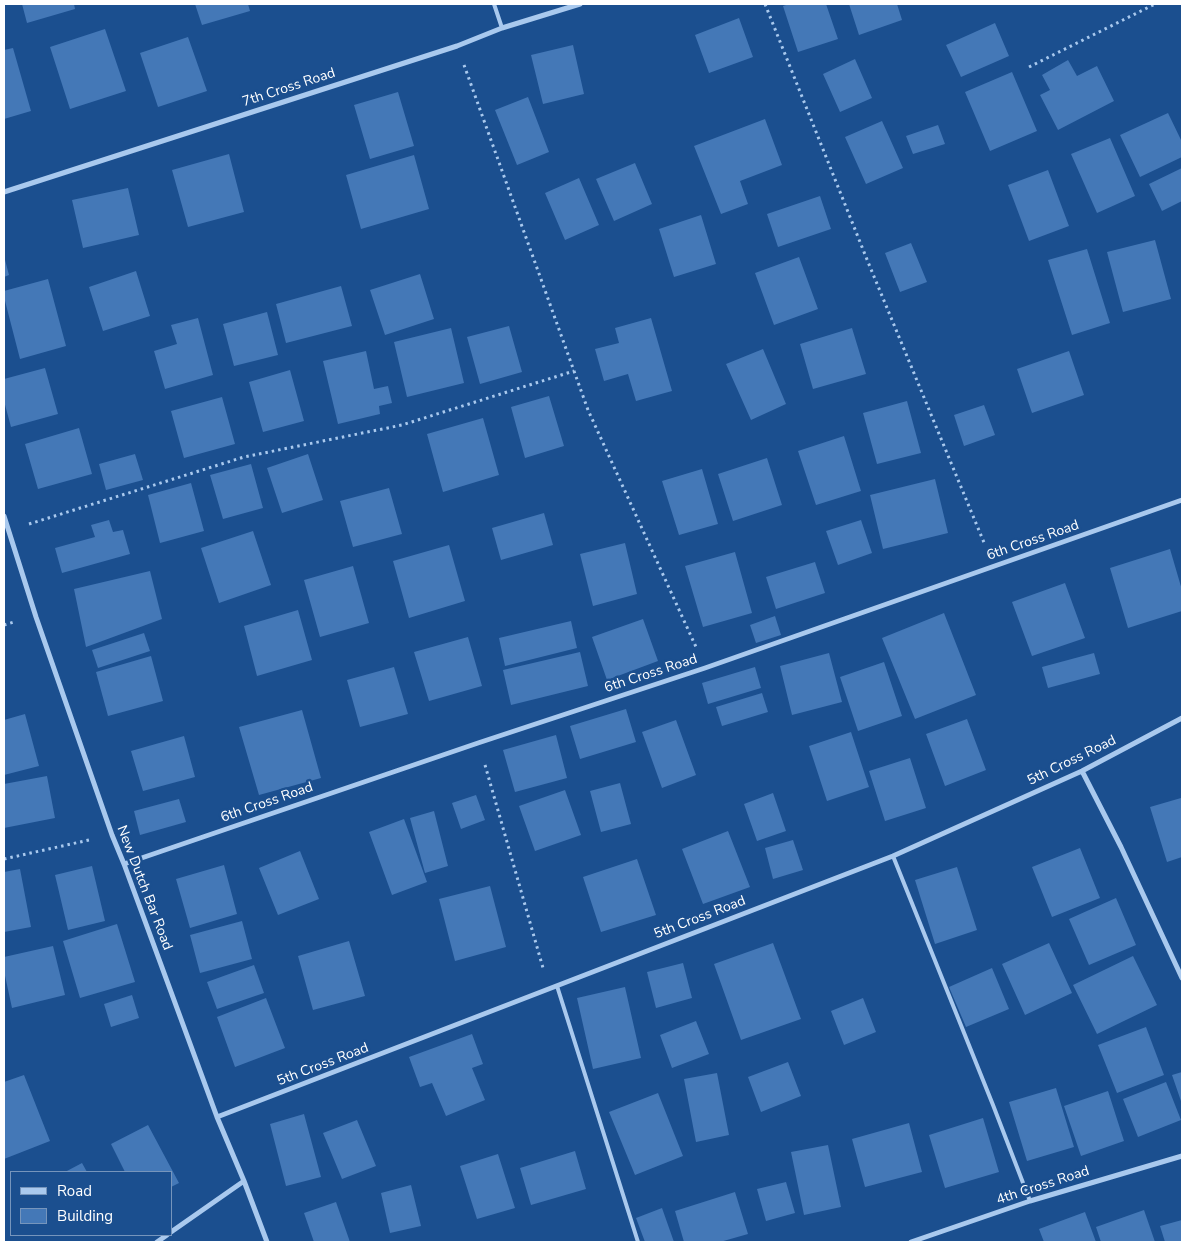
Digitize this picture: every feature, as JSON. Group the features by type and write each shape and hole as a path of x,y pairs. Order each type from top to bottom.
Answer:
{"street":[{"name":"7th Cross Road","path":"4,192 457,46 502,28 580,4"},
{"name":"6th Cross Road","path":"124,864 705,668 1182,500"},
{"name":"New Dutch Bar Road","path":"4,516 36,618 112,834 217,1117 267,1242"},
{"name":"5th Cross Road","path":"217,1117 893,856 1082,771 1182,718"},
{"path":"1082,771 1121,847 1182,978"},
{"name":"4th Cross Road","path":"911,1242 1030,1201 1182,1156"},
{"path":"172,1231 244,1181"}],"lane":[{"path":"494,4 502,28"},
{"path":"893,856 994,1105 1030,1201"},
{"path":"557,986 638,1242"}],"path":[{"path":"764,4 994,567"},
{"path":"1029,67 1155,4"},
{"path":"457,46 588,410 705,668"},
{"path":"8,531 244,457 402,425 574,371"},
{"path":"478,743 548,989"},
{"path":"4,859 112,834"}],"building":[{"path":"22,4 74,4 75,9 27,23"},
{"path":"195,4 248,4 250,11 202,25"},
{"path":"789,4 826,4 838,39 798,52 783,6"},
{"path":"849,4 897,4 902,20 859,35"},
{"path":"739,18 753,57 709,73 695,35"},
{"path":"995,23 1009,56 961,77 946,45"},
{"path":"105,29 126,91 70,109 50,47"},
{"path":"188,37 207,91 158,107 140,53"},
{"path":"573,45 584,94 543,104 531,55"},
{"path":"13,48 31,111 4,119 4,50"},
{"path":"855,59 872,98 840,112 823,74"},
{"path":"1068,60 1077,76 1097,66 1114,101 1058,130 1040,95 1050,90 1042,75"},
{"path":"1012,72 1037,131 990,151 965,92"},
{"path":"398,92 414,146 370,159 354,105"},
{"path":"528,97 549,152 517,165 495,110"},
{"path":"1168,113 1182,142 1182,157 1140,177 1120,135"},
{"path":"765,119 782,165 740,181 748,204 721,214 694,146"},
{"path":"882,121 903,168 866,184 845,137"},
{"path":"938,125 945,144 913,154 906,136"},
{"path":"1110,138 1135,196 1097,213 1071,154"},
{"path":"229,154 244,212 188,227 172,170"},
{"path":"414,155 429,209 361,229 346,175"},
{"path":"635,163 652,204 614,221 596,179"},
{"path":"1182,168 1182,201 1162,211 1149,184"},
{"path":"1048,170 1069,226 1029,241 1008,185"},
{"path":"579,178 599,225 565,240 545,193"},
{"path":"128,188 139,235 83,248 72,200"},
{"path":"820,196 831,229 778,247 767,214"},
{"path":"701,215 716,264 674,277 659,229"},
{"path":"1155,240 1171,299 1123,312 1107,252"},
{"path":"911,243 927,282 900,292 885,253"},
{"path":"1087,249 1110,323 1072,335 1048,260"},
{"path":"4,256 9,275 4,277"},
{"path":"799,257 818,309 774,325 755,273"},
{"path":"136,271 150,316 103,331 89,287"},
{"path":"420,274 434,319 385,335 370,290"},
{"path":"48,279 66,346 20,359 4,291"},
{"path":"341,286 352,326 286,343 276,304"},
{"path":"267,312 278,355 234,366 223,324"},
{"path":"198,318 213,375 165,389 154,351 177,344 171,325"},
{"path":"651,318 672,391 636,401 628,374 604,381 595,349 619,343 615,328"},
{"path":"509,326 522,372 480,384 467,337"},
{"path":"451,328 464,383 407,397 394,342"},
{"path":"852,328 866,374 813,389 800,344"},
{"path":"763,349 786,404 751,420 726,364"},
{"path":"366,351 374,389 388,386 392,403 379,406 380,414 338,424 323,361"},
{"path":"1069,351 1084,395 1032,413 1017,369"},
{"path":"45,368 58,414 11,427 4,401 4,379"},
{"path":"290,370 304,421 263,432 249,382"},
{"path":"549,396 564,446 525,458 511,407"},
{"path":"222,397 235,444 184,458 171,411"},
{"path":"907,401 921,453 877,464 863,413"},
{"path":"984,405 995,435 964,446 954,415"},
{"path":"483,418 499,475 443,492 427,434"},
{"path":"79,428 92,474 38,489 25,444"},
{"path":"844,436 861,491 816,505 798,451"},
{"path":"135,454 143,480 106,490 99,464"},
{"path":"308,454 323,500 282,513 267,468"},
{"path":"767,458 782,505 733,521 718,474"},
{"path":"251,464 263,508 223,519 210,475"},
{"path":"702,469 718,524 679,535 662,481"},
{"path":"935,479 948,533 883,549 870,495"},
{"path":"191,483 204,531 160,543 148,495"},
{"path":"389,488 402,534 353,547 340,501"},
{"path":"544,513 553,545 501,560 492,528"},
{"path":"109,520 113,532 123,530 130,554 62,573 55,548 95,537 91,525"},
{"path":"861,520 872,553 838,565 826,531"},
{"path":"253,531 271,585 219,603 201,548"},
{"path":"625,543 637,594 593,606 580,554"},
{"path":"449,545 465,601 409,618 393,561"},
{"path":"1170,549 1182,590 1182,611 1128,628 1110,568"},
{"path":"735,552 752,613 703,627 685,566"},
{"path":"815,562 825,593 776,609 766,577"},
{"path":"353,566 369,623 320,637 304,580"},
{"path":"150,571 162,619 86,647 74,589"},
{"path":"1065,583 1085,638 1032,656 1012,602"},
{"path":"298,610 312,660 257,676 244,626"},
{"path":"944,613 976,695 915,719 882,638"},
{"path":"775,616 781,635 756,643 750,625"},
{"path":"643,619 658,661 607,680 592,637"},
{"path":"571,621 577,648 505,666 499,638"},
{"path":"144,633 150,651 98,668 92,650"},
{"path":"468,637 482,686 429,701 414,652"},
{"path":"580,652 588,686 511,705 503,670"},
{"path":"829,653 842,702 792,715 780,666"},
{"path":"1094,653 1100,674 1048,688 1042,667"},
{"path":"151,656 163,701 108,716 96,672"},
{"path":"884,662 902,716 858,731 840,677"},
{"path":"394,667 408,714 360,727 347,680"},
{"path":"755,667 761,688 708,704 702,683"},
{"path":"762,693 768,712 722,726 716,707"},
{"path":"626,709 636,742 580,759 570,726"},
{"path":"302,710 321,778 259,795 239,727"},
{"path":"25,714 39,766 4,775 4,720"},
{"path":"967,719 986,770 945,786 926,734"},
{"path":"676,720 696,775 662,788 642,732"},
{"path":"851,732 869,787 827,801 809,746"},
{"path":"556,735 567,778 515,792 503,750"},
{"path":"184,736 195,777 143,791 131,751"},
{"path":"910,758 926,808 885,821 869,771"},
{"path":"47,776 55,818 4,828 4,784"},
{"path":"620,783 631,824 601,832 590,791"},
{"path":"565,790 581,835 535,851 519,806"},
{"path":"773,793 786,831 757,841 744,804"},
{"path":"476,795 485,820 461,829 452,803"},
{"path":"1181,798 1182,857 1167,862 1150,807"},
{"path":"179,799 186,822 140,835 134,811"},
{"path":"434,811 448,866 425,873 410,818"},
{"path":"404,819 427,882 392,895 369,832"},
{"path":"728,831 750,887 703,904 682,849"},
{"path":"793,840 803,870 773,879 765,848"},
{"path":"1080,848 1100,898 1052,917 1032,867"},
{"path":"300,851 319,899 278,915 259,868"},
{"path":"637,859 656,915 601,932 583,877"},
{"path":"224,865 237,914 190,928 176,879"},
{"path":"92,866 105,921 68,930 55,875"},
{"path":"957,867 977,930 935,944 915,880"},
{"path":"20,869 31,927 4,932 4,872"},
{"path":"490,886 506,947 455,961 439,899"},
{"path":"1116,898 1136,945 1089,965 1069,919"},
{"path":"242,921 252,959 200,973 190,935"},
{"path":"117,924 135,982 80,998 63,941"},
{"path":"349,941 365,996 313,1010 298,956"},
{"path":"773,943 801,1019 741,1040 714,964"},
{"path":"1049,943 1072,993 1025,1015 1002,964"},
{"path":"53,946 65,995 12,1008 4,971 4,957"},
{"path":"1133,956 1157,1005 1097,1034 1073,985"},
{"path":"683,963 692,998 656,1008 647,972"},
{"path":"254,965 264,993 217,1009 207,982"},
{"path":"992,968 1009,1009 966,1027 949,987"},
{"path":"625,987 641,1058 593,1069 577,998"},
{"path":"132,995 139,1018 111,1027 104,1004"},
{"path":"266,998 285,1048 235,1067 217,1017"},
{"path":"863,998 876,1032 844,1045 831,1011"},
{"path":"696,1021 709,1054 672,1068 660,1035"},
{"path":"1146,1027 1164,1075 1117,1093 1098,1045"},
{"path":"472,1034 483,1064 472,1068 485,1100 446,1116 432,1083 420,1087 409,1057"},
{"path":"788,1062 801,1096 761,1112 748,1077"},
{"path":"1182,1072 1182,1104 1172,1075"},
{"path":"717,1073 729,1135 696,1142 684,1079"},
{"path":"24,1075 50,1141 4,1159 4,1082"},
{"path":"1166,1082 1181,1120 1138,1137 1123,1099"},
{"path":"1056,1088 1074,1147 1027,1161 1009,1102"},
{"path":"1108,1091 1124,1141 1081,1156 1064,1106"},
{"path":"658,1093 683,1156 635,1175 609,1112"},
{"path":"304,1114 321,1177 286,1186 270,1124"},
{"path":"983,1118 999,1172 945,1188 929,1135"},
{"path":"357,1120 376,1166 342,1179 323,1133"},
{"path":"909,1123 922,1172 865,1187 852,1139"},
{"path":"148,1125 179,1183 172,1186 172,1171 124,1171 111,1144"},
{"path":"828,1145 841,1207 804,1215 791,1152"},
{"path":"575,1151 586,1189 531,1205 520,1168"},
{"path":"498,1154 515,1208 477,1219 460,1166"},
{"path":"82,1163 86,1171 67,1171"},
{"path":"786,1182 795,1213 766,1221 757,1189"},
{"path":"411,1185 421,1226 390,1233 381,1193"},
{"path":"735,1192 748,1234 720,1242 684,1242 675,1211"},
{"path":"336,1202 350,1242 314,1242 304,1213"},
{"path":"662,1208 674,1242 645,1242 636,1218"},
{"path":"1144,1210 1155,1242 1101,1242 1096,1227"},
{"path":"1085,1212 1096,1242 1044,1242 1039,1229"},
{"path":"1182,1220 1182,1242 1165,1242 1160,1226"}]}
